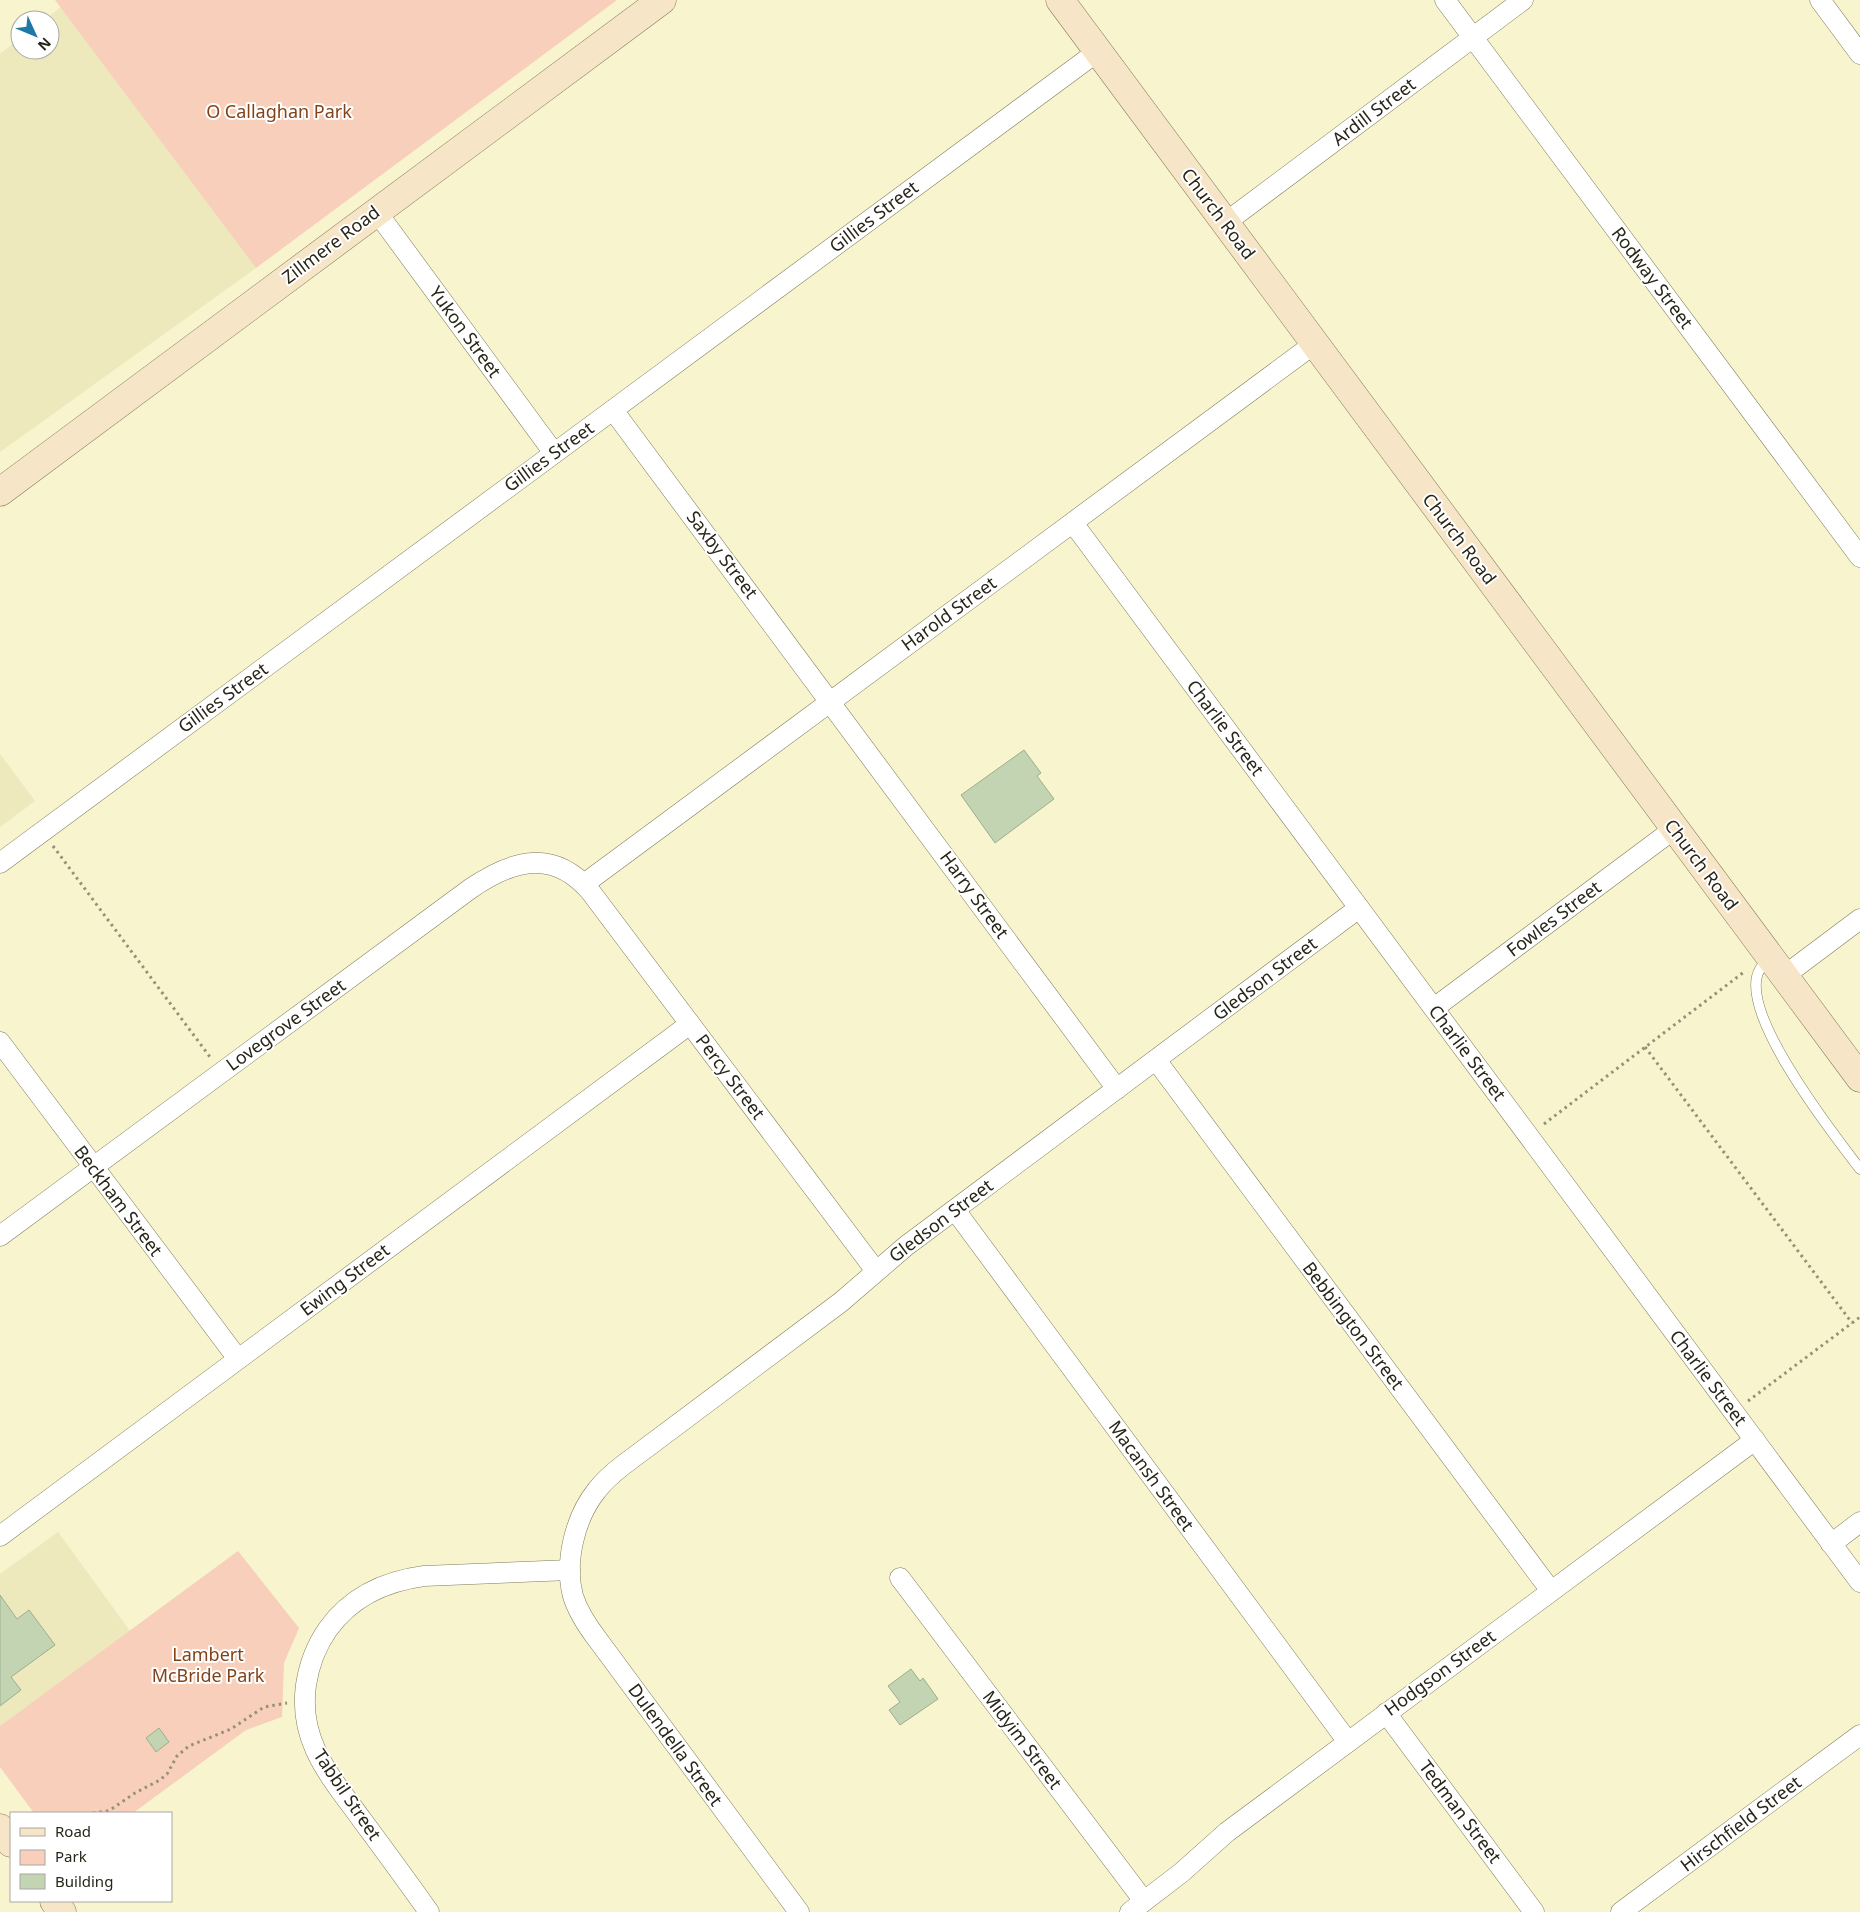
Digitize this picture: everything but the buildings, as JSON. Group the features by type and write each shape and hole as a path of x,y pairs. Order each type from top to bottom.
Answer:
{"street":[{"name":"Zillmere Road","path":"0,492 662,0"},
{"name":"Church Road","path":"1060,0 1674,829 1768,968 1860,1078"},
{"name":"Rodway Street","path":"1445,0 1857,546"},
{"name":"Ardill Street","path":"1226,223 1523,0"},
{"path":"1820,0 1860,54"},
{"name":"Gillies Street","path":"0,863 1097,52"},
{"name":"Yukon Street","path":"376,211 554,454"},
{"name":"Harold Street","path":"584,884 1314,344"},
{"name":"Saxby Street","path":"613,410 831,701"},
{"name":"Charlie Street","path":"1073,523 1860,1582"},
{"name":"Harry Street","path":"831,701 1117,1089"},
{"name":"Fowles Street","path":"1434,1008 1674,829"},
{"name":"Lovegrove Street","path":"0,1236 494,873 527,863 548,863 564,869 584,884"},
{"name":"Percy Street","path":"584,884 876,1271"},
{"name":"Gledson Street","path":"570,1570 572,1551 580,1519 597,1490 622,1466 841,1302 876,1271 955,1210 1359,908"},
{"path":"1768,968 1860,919"},
{"name":"Ewing Street","path":"0,1536 690,1024"},
{"name":"Beckham Street","path":"0,1042 238,1359"},
{"name":"Bebbington Street","path":"1156,1060 1551,1591"},
{"name":"Macansh Street","path":"955,1210 1348,1742"},
{"name":"Hodgson Street","path":"1137,1907 1228,1832 1754,1440"},
{"path":"1831,1544 1860,1522"},
{"name":"Tabbil Street","path":"430,1912 322,1763 308,1732 304,1714 304,1702 308,1674 314,1655 322,1638 344,1611 373,1591 404,1578 570,1570"},
{"name":"Dulendella Street","path":"570,1570 574,1597 588,1626 799,1912"},
{"name":"Midyim Street","path":"900,1578 1137,1907"},
{"name":"Tedman Street","path":"1386,1713 1534,1912"},
{"name":"Hirschfield Street","path":"1621,1912 1860,1735"},
{"path":"0,1828 10,1842"}],"lane":[{"path":"1768,968 1760,968 1756,979 1756,991 1760,1012 1770,1035 1810,1103 1860,1169"}],"path":[{"path":"43,831 211,1058"},
{"path":"1528,1136 1645,1047 1768,968"},
{"path":"1645,1047 1852,1323"},
{"path":"1733,1412 1860,1318"},
{"path":"100,1812 113,1808 135,1793 160,1780 167,1774 172,1762 183,1750 231,1729 264,1707 272,1704 304,1702"}],"shaded area":[{"path":"61,7 256,268 0,452 0,54 10,46 10,60 60,60 60,10 57,10"},
{"path":"0,754 35,801 0,827"},
{"path":"58,1532 130,1631 0,1726 0,1574"}],"green space":[{"name":"O Callaghan Park","path":"55,0 617,0 256,268"},
{"name":"Lambert McBride Park","path":"238,1551 299,1628 284,1663 282,1717 246,1730 134,1812 33,1812 0,1767 0,1726"}]}
